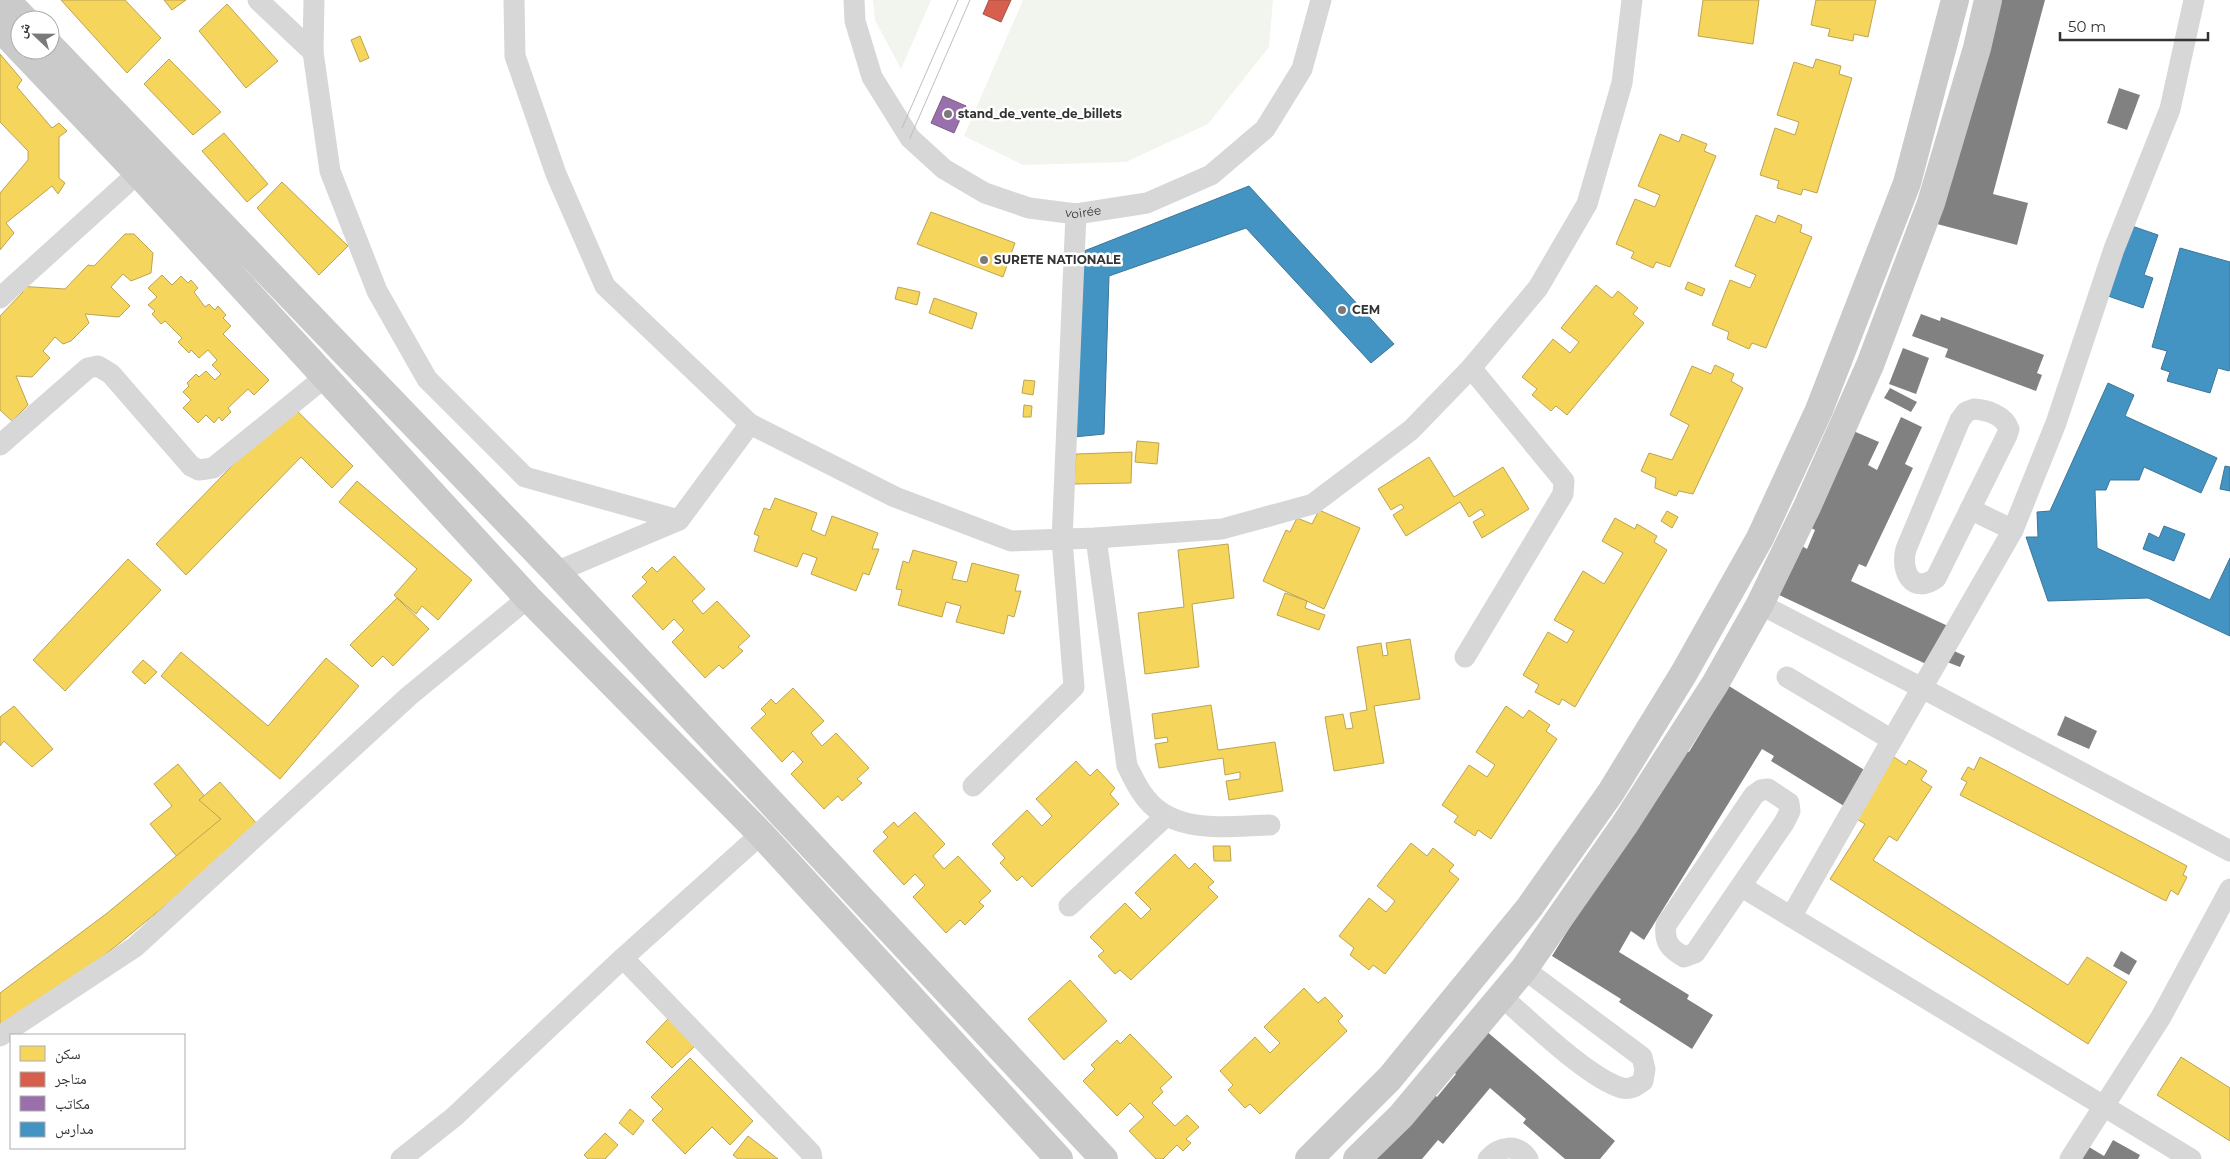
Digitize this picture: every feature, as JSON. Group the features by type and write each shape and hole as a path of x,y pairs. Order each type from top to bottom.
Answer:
{"main road":[{"path":"6,0 16,10"},
{"path":"1309,1159 1390,1078 1529,908 1610,792 1684,673 1760,538 1820,410 1907,183 1955,0"},
{"path":"1357,1159 1400,1116 1524,969 1625,824 1714,684 1760,604 1807,506 1870,366 1932,203 1977,48 1988,0"},
{"path":"0,28 10,38"},
{"path":"60,58 325,377 528,598 761,834 1059,1159"},
{"path":"33,60 147,165 556,572 1104,1159"}],"street":[{"path":"258,0 313,52"},
{"path":"314,0 313,52 330,171 376,291 427,379 525,477 679,520"},
{"path":"514,0 514,56 556,174 605,286 750,424 895,497 1011,541 1062,540 1222,529 1313,504 1411,430 1471,368 1538,288 1587,204 1622,83 1632,0"},
{"name":"voirée","path":"854,0 855,21 872,77 902,128 910,138 944,169 985,193 1029,208 1076,214 1146,203 1211,175 1264,129 1302,70 1322,0"},
{"path":"1791,917 2013,530 2056,424 2114,249 2170,109 2194,0"},
{"path":"0,298 147,165"},
{"path":"973,786 1074,687 1062,540 1076,214"},
{"path":"0,445 88,368 98,366 111,374 191,466 199,470 213,468 325,377"},
{"path":"1465,657 1563,494 1564,481 1471,368"},
{"path":"1974,409 1984,409 2002,418 2008,429 2008,435 1970,509 1936,578 1924,583 1909,578 1904,566 1906,549 1960,420 1966,412 1974,409"},
{"path":"556,572 679,520 750,424"},
{"path":"1970,509 2013,530"},
{"path":"1096,538 1127,766 1143,795 1166,816 1198,827 1270,825"},
{"path":"0,1036 135,947 409,696 528,598"},
{"path":"1760,604 2230,852"},
{"path":"1787,678 1892,740"},
{"path":"1761,790 1768,790 1789,803 1790,811 1742,887 1695,953 1684,957 1670,948 1664,936 1666,925 1754,795 1761,790"},
{"path":"1069,906 1166,816"},
{"path":"402,1159 454,1117 624,958 761,834"},
{"path":"1742,887 2191,1159"},
{"path":"2070,1159 2161,1017 2230,889"},
{"path":"624,958 811,1153 812,1159"},
{"path":"1501,996 1587,1069 1606,1081 1623,1088 1634,1088 1643,1081 1645,1069 1642,1057 1524,969"},
{"path":"1488,1159 1495,1152 1505,1147 1514,1148 1528,1159"}],"shaded area":[{"path":"873,0 931,0 901,69 875,20"},
{"path":"1023,0 1273,0 1269,47 1208,124 1126,162 1023,165 964,136"}],"building: سكن":[{"path":"61,0 125,0 161,38 127,73"},
{"path":"164,0 186,0 172,10"},
{"path":"1703,0 1759,0 1753,44 1698,36"},
{"path":"1816,0 1876,0 1868,37 1854,34 1853,41 1828,36 1830,29 1811,25"},
{"path":"227,4 278,61 246,88 199,31"},
{"path":"360,36 369,58 360,62 351,40"},
{"path":"0,54 22,80 17,87 52,128 59,123 67,131 59,137 59,178 65,183 58,194 52,186 6,223 14,233 0,250 0,193 28,160 28,151 0,122"},
{"path":"169,59 221,112 193,135 144,84"},
{"path":"1816,59 1841,66 1839,74 1852,78 1817,193 1803,189 1801,195 1777,188 1779,181 1760,175 1775,128 1795,135 1799,122 1777,115 1794,62 1813,68"},
{"path":"224,133 268,184 247,202 202,151"},
{"path":"1660,134 1679,142 1682,134 1707,144 1704,151 1716,156 1670,267 1656,262 1653,268 1631,258 1634,252 1616,244 1635,199 1655,207 1660,195 1638,186"},
{"path":"282,182 348,246 319,275 257,208"},
{"name":"SURETE NATIONALE","path":"931,212 1015,243 1003,277 917,244"},
{"path":"1756,215 1775,223 1778,215 1802,225 1800,232 1812,237 1766,348 1752,343 1749,349 1727,339 1729,332 1712,325 1730,280 1750,288 1756,275 1735,266"},
{"path":"125,234 134,234 153,253 151,273 131,281 123,274 111,287 130,306 119,317 85,314 89,323 71,341 63,344 55,337 43,351 50,358 32,377 16,376 28,405 12,421 0,410 0,316 23,292 17,286 65,289 88,265 94,266"},
{"path":"162,275 172,285 181,276 188,283 191,280 198,288 194,292 205,307 209,304 215,310 218,306 226,315 223,318 231,326 223,334 269,380 254,395 248,389 228,408 231,412 222,421 219,417 214,423 206,415 198,423 183,408 191,400 183,392 189,386 187,383 196,374 199,377 206,371 215,380 221,374 212,365 217,360 208,350 199,358 191,350 189,353 178,342 182,338 165,321 161,324 152,314 155,311 148,305 157,297 148,288"},
{"path":"1688,282 1705,289 1702,296 1685,289"},
{"path":"1596,285 1612,298 1618,291 1638,308 1633,314 1644,323 1567,415 1556,406 1551,411 1532,395 1537,389 1522,377 1553,339 1570,353 1579,342 1561,328"},
{"path":"898,287 920,292 917,305 895,299"},
{"path":"934,298 977,313 972,329 929,313"},
{"path":"1715,365 1734,374 1731,381 1743,388 1693,494 1679,491 1676,496 1655,488 1656,478 1641,471 1649,453 1672,460 1689,425 1670,415 1692,366 1711,374"},
{"path":"1024,380 1035,381 1033,395 1022,393"},
{"path":"291,405 353,466 332,488 301,457 186,575 156,544"},
{"path":"1024,405 1032,406 1031,417 1023,417"},
{"path":"1137,441 1159,443 1157,464 1135,462"},
{"path":"1132,452 1131,483 1074,484 1076,454"},
{"path":"1429,457 1454,497 1503,467 1529,509 1482,538 1473,522 1485,515 1481,509 1469,517 1460,502 1406,536 1393,515 1404,508 1401,504 1391,510 1378,489"},
{"path":"357,481 472,580 438,620 422,606 416,614 394,595 417,569 339,502"},
{"path":"775,498 817,513 811,530 825,536 832,516 878,533 872,549 879,549 869,575 863,573 856,591 811,574 817,558 803,553 797,567 754,551 759,536 754,534 764,508 770,510"},
{"path":"1319,510 1360,528 1324,609 1263,581 1286,530 1290,532 1297,518 1312,524"},
{"path":"1667,511 1678,517 1672,528 1661,521"},
{"path":"1615,518 1635,529 1637,524 1657,536 1654,542 1667,550 1575,707 1562,699 1559,705 1535,692 1539,685 1523,675 1548,632 1567,643 1574,631 1554,620 1583,571 1604,584 1623,553 1602,541"},
{"path":"1228,544 1234,598 1192,604 1199,667 1145,674 1138,613 1184,607 1178,550"},
{"path":"913,550 957,562 952,579 967,582 972,563 1019,575 1015,591 1021,591 1014,617 1008,615 1004,634 956,622 961,606 946,602 942,617 898,605 902,590 896,589 903,561 909,563"},
{"path":"674,556 705,589 692,601 703,614 717,601 750,636 738,647 743,651 723,669 719,665 705,678 672,642 684,630 674,619 663,630 632,596 647,582 642,577 652,567 657,572"},
{"path":"128,559 161,590 65,691 33,660"},
{"path":"1285,593 1307,601 1305,608 1325,615 1319,630 1277,615"},
{"path":"397,598 429,629 393,666 383,656 372,667 350,645"},
{"path":"1410,639 1420,699 1374,706 1384,763 1334,771 1325,717 1343,714 1346,729 1353,728 1350,713 1367,710 1357,647 1381,643 1383,656 1388,655 1386,643"},
{"path":"181,652 268,726 326,658 359,686 280,779 161,676"},
{"path":"143,660 157,672 145,684 132,672"},
{"path":"793,688 824,721 811,733 822,746 836,733 869,768 857,779 862,783 842,801 838,796 824,809 791,774 803,762 793,751 782,762 751,728 766,714 761,709 771,699 776,704"},
{"path":"1211,705 1218,750 1275,742 1283,791 1229,800 1226,781 1240,779 1240,772 1225,775 1223,758 1159,768 1155,744 1168,742 1167,737 1155,739 1152,714"},
{"path":"14,706 53,749 32,767 4,741 0,746 0,717"},
{"path":"1506,706 1523,718 1529,710 1550,725 1546,731 1557,739 1491,839 1478,830 1475,836 1454,822 1458,816 1442,805 1469,765 1487,777 1495,765 1476,752"},
{"path":"1894,757 1906,765 1909,760 1927,771 1921,780 1932,787 1897,841 1889,836 1873,860 2068,985 2087,957 2127,982 2088,1044 1830,879 1865,824 1855,818"},
{"path":"1980,757 2187,866 2183,875 2187,877 2178,895 2171,890 2166,901 1960,795 1967,782 1961,779 1968,767 1974,770"},
{"path":"1076,761 1090,776 1097,769 1115,788 1110,794 1119,804 1032,887 1022,876 1017,881 1000,863 1005,858 992,844 1027,810 1042,826 1052,816 1036,799"},
{"path":"178,764 225,821 179,859 150,824 172,806 154,784"},
{"path":"220,782 258,825 235,848 121,942 64,987 0,1029 0,993 106,914 221,819 199,800"},
{"path":"915,812 945,844 933,856 944,869 958,856 991,891 979,902 984,906 965,925 960,920 946,933 913,897 925,885 915,874 904,885 873,851 888,837 883,832 894,822 898,827"},
{"path":"1411,843 1427,856 1433,848 1454,865 1449,871 1459,879 1385,974 1373,965 1369,970 1350,955 1354,948 1339,936 1369,898 1386,912 1395,901 1377,886"},
{"path":"1213,846 1230,846 1231,861 1214,861"},
{"path":"1175,854 1189,869 1195,863 1214,882 1208,887 1218,897 1131,980 1120,970 1115,974 1098,956 1104,951 1090,937 1125,903 1141,919 1151,909 1135,893"},
{"path":"1070,980 1107,1021 1064,1060 1028,1019"},
{"path":"1304,988 1318,1003 1325,997 1343,1016 1338,1021 1347,1031 1260,1114 1250,1104 1245,1108 1228,1090 1233,1085 1220,1071 1255,1037 1270,1053 1280,1043 1264,1027"},
{"path":"668,1019 695,1046 672,1068 646,1042"},
{"path":"1130,1034 1172,1077 1160,1088 1163,1092 1152,1103 1175,1126 1187,1115 1199,1127 1186,1139 1191,1143 1183,1151 1177,1145 1163,1159 1156,1159 1129,1131 1144,1117 1130,1103 1117,1116 1083,1081 1095,1069 1091,1065 1117,1040 1120,1044"},
{"path":"2181,1057 2230,1088 2230,1141 2157,1095"},
{"path":"690,1058 753,1121 730,1145 712,1127 685,1154 652,1120 663,1109 651,1097"},
{"path":"630,1109 644,1121 633,1135 619,1123"},
{"path":"605,1133 618,1145 605,1159 588,1159 584,1155"},
{"path":"748,1136 778,1159 738,1159 733,1155"}],"building: متاجر":[{"path":"989,0 1011,0 1001,22 983,14"}],"building: مكاتب":[{"name":"stand_de_vente_de_billets","path":"943,96 966,106 954,133 931,123"}],"building: مدارس":[{"name":"CEM","path":"1249,186 1394,344 1371,363 1246,228 1109,276 1104,434 1074,437 1079,253"},
{"path":"2129,225 2158,235 2144,275 2153,278 2143,308 2105,295"},
{"path":"2180,248 2230,262 2230,369 2229,371 2218,368 2210,393 2167,381 2170,372 2161,369 2167,351 2152,347"},
{"path":"2108,383 2134,395 2125,416 2217,458 2201,493 2144,467 2139,480 2110,480 2106,490 2095,490 2097,548 2210,600 2230,558 2230,636 2148,598 2048,601 2026,537 2038,537 2037,512 2050,511"},
{"path":"2225,466 2230,467 2230,491 2220,489"},
{"path":"2164,526 2185,534 2174,561 2143,549 2149,533 2159,538"}],"building: أخرى":[{"path":"1996,0 2045,0 1993,194 2028,203 2017,245 1937,224"},
{"path":"2119,88 2140,95 2127,130 2107,123"},
{"path":"1921,314 1940,321 1941,317 2044,355 2037,373 2042,375 2036,391 1945,357 1948,349 1912,336"},
{"path":"1903,348 1929,358 1916,394 1889,384"},
{"path":"1890,388 1917,402 1911,412 1884,398"},
{"path":"1901,417 1922,427 1905,464 1913,468 1866,567 1859,564 1851,581 1948,626 1926,664 1777,594 1800,545 1807,549 1815,530 1807,526 1851,430 1879,442 1868,465 1877,470"},
{"path":"1952,650 1965,656 1960,667 1947,662"},
{"path":"1729,686 1866,771 1844,806 1771,761 1774,756 1762,749 1644,940 1631,931 1619,952 1689,995 1687,999 1713,1015 1692,1049 1619,1002 1621,999 1552,956 1681,747 1689,752"},
{"path":"2065,716 2097,731 2089,749 2057,735"},
{"path":"2121,951 2137,961 2129,975 2113,966"},
{"path":"1485,1030 1615,1141 1600,1159 1565,1159 1523,1123 1526,1119 1490,1088 1443,1144 1438,1140 1422,1159 1370,1159 1429,1090 1437,1097 1456,1074 1451,1070"},
{"path":"2113,1140 2140,1155 2138,1159 2082,1159 2089,1147 2104,1156"}],"tram line":[{"path":"902,128 958,0"},
{"path":"910,138 970,0"}],"place":[{"name":"stand_de_vente_de_billets","path":"948,114"},
{"name":"SURETE NATIONALE","path":"984,260"},
{"name":"CEM","path":"1342,310"}]}
